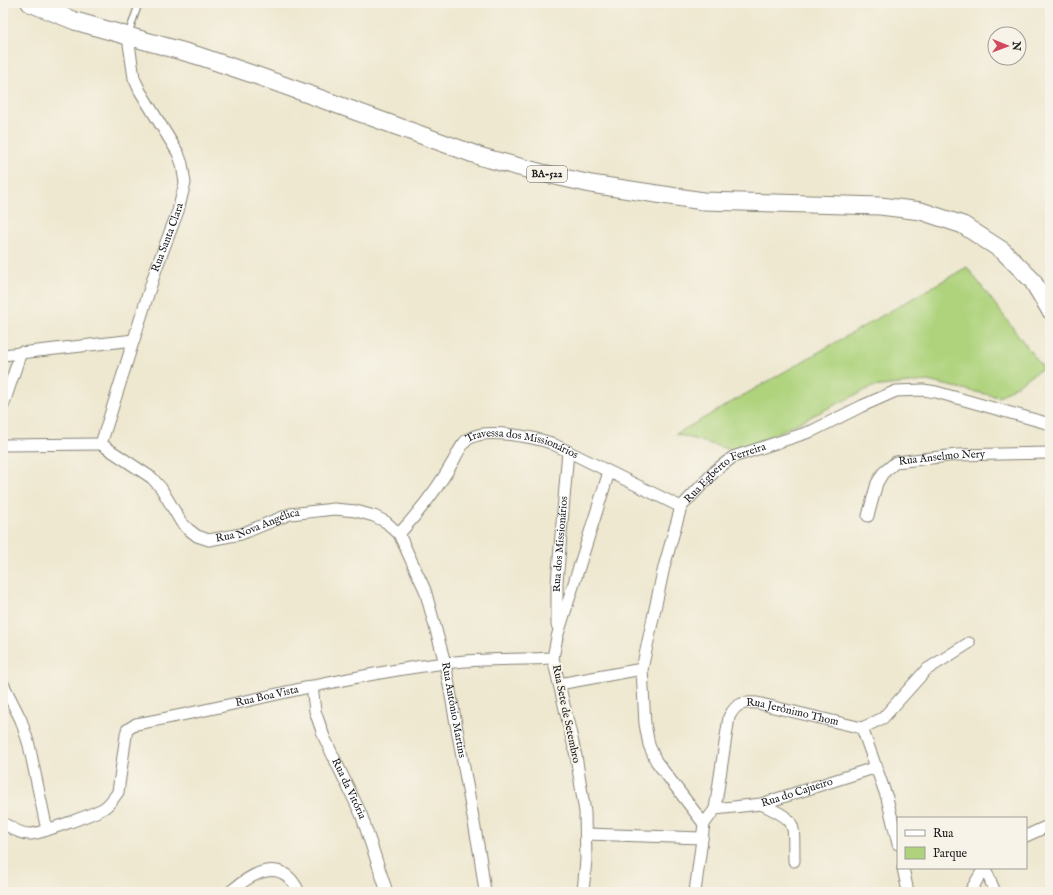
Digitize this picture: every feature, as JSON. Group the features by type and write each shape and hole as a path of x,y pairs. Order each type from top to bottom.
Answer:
{"main road":[{"name":"BA-522","path":"30,3 75,21 206,59 482,157 542,174 591,184 703,201 880,206 922,211 963,225 1002,251 1032,280 1050,310"}],"street":[{"name":"Rua Santa Clara","path":"101,444 156,268 178,211 185,183 182,164 178,153 140,91 134,78 128,37"},
{"path":"3,355 134,340"},
{"path":"3,406 21,352"},
{"name":"Rua Egberto Ferreira","path":"704,824 656,761 649,745 645,724 642,669 664,567 681,507 716,470 733,457 812,431 896,391 923,390 936,392 1050,424"},
{"name":"Travessa dos Missionários","path":"400,534 426,503 468,439 478,435 490,434 538,439 568,451 681,507"},
{"path":"3,445 101,444"},
{"name":"Rua Nova Angélica","path":"101,444 152,478 161,488 181,522 196,536 209,540 241,534 290,514 334,509 374,516 386,522 400,534"},
{"name":"Rua dos Missionários","path":"557,637 558,583 568,451"},
{"name":"Rua Anselmo Nery","path":"868,516 877,483 883,473 896,462 957,455 1050,453"},
{"name":"Rua Sete de Setembro","path":"583,892 586,834 585,812 576,756 554,658 557,637 609,472"},
{"name":"Rua Antônio Martins","path":"400,534 425,590 445,663 480,856 485,892"},
{"path":"897,840 887,798 862,728 883,718 926,670 969,643"},
{"name":"Rua Boa Vista","path":"47,830 103,808 114,799 118,792 126,735 130,727 136,724 216,708 312,686 445,663 554,658"},
{"path":"559,684 642,669"},
{"path":"3,684 21,720 29,746 47,830 31,834 20,833 3,823"},
{"name":"Rua da Vitória","path":"312,686 315,710 324,737 361,814 387,892"},
{"name":"Rua Jerônimo Thom","path":"715,809 729,717 736,706 744,702 757,703 862,728"},
{"name":"Rua do Cajueiro","path":"715,809 761,804 877,767"},
{"path":"761,804 783,814 791,822 794,861"},
{"path":"695,892 704,824 715,809"},
{"path":"1027,836 1050,825"},
{"path":"586,834 702,838"},
{"path":"903,869 904,890"},
{"path":"970,892 984,869"},
{"path":"985,869 995,892"},
{"path":"230,892 254,874 272,871 281,873 289,878 299,892"}],"lane":[{"path":"128,37 139,3"}],"green space":[{"path":"967,267 1043,368 999,397 927,381 872,387 738,452 676,434"}]}
